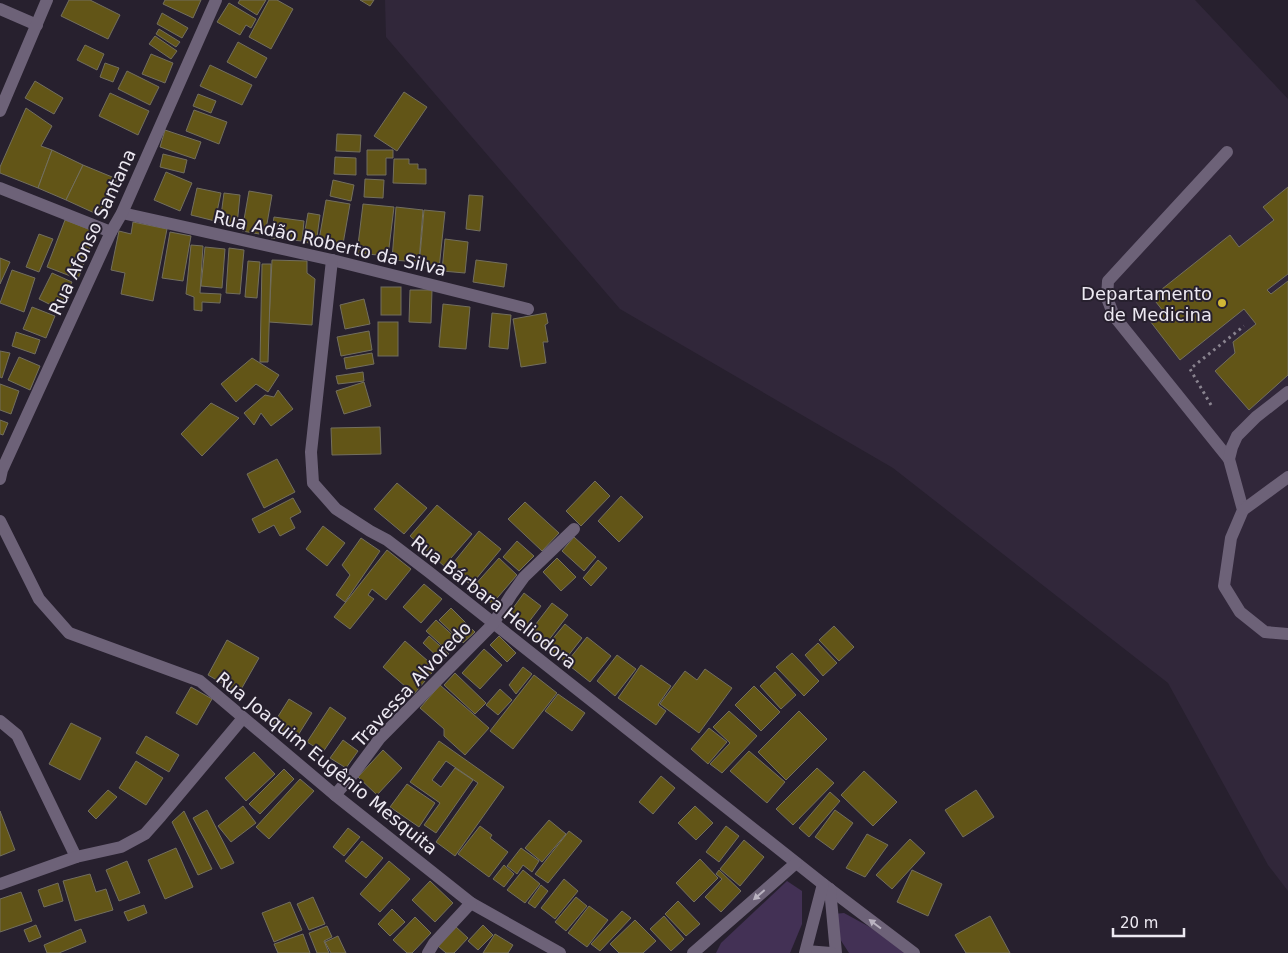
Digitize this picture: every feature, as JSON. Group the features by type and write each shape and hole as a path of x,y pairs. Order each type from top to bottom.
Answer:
{"street":[{"path":"0,111 47,0"},
{"name":"Rua Afonso Santana","path":"0,479 2,470 111,232 122,213 216,0"},
{"path":"0,9 37,25"},
{"path":"1228,152 1108,281 1106,298 1114,316 1229,459 1243,510"},
{"path":"0,188 111,232"},
{"name":"Rua Adão Roberto da Silva","path":"122,213 332,260 528,309"},
{"name":"Rua Bárbara Heliodora","path":"332,260 311,452 313,483 336,509 387,540 826,887 914,953"},
{"path":"1229,459 1237,436 1256,417 1288,392"},
{"path":"1288,477 1243,510 1231,538 1224,586 1240,612 1265,632 1288,634"},
{"name":"Rua Joaquim Eugênio Mesquita","path":"0,521 39,599 69,633 200,681 335,795 471,904 560,953"},
{"name":"Travessa Alvoredo","path":"335,795 380,738 493,624 524,577 574,529"},
{"path":"0,884 76,857 121,847 145,834 243,718"},
{"path":"0,721 17,734 76,857"},
{"path":"693,953 796,863"},
{"path":"826,887 805,952 831,953"},
{"path":"826,887 836,953"},
{"path":"428,953 434,943 471,904"}],"path":[{"path":"1213,408 1190,369 1244,326"}],"shaded area":[{"path":"385,0 1195,0 1288,99 1288,891 1268,865 1168,683 893,468 620,309 386,37"},
{"path":"787,881 802,891 802,924 790,953 716,953 721,943"},
{"path":"844,913 877,931 905,953 849,953 840,939 833,914"}],"building":[{"path":"69,0 90,0 120,15 108,39 61,16"},
{"path":"165,0 201,0 193,18 163,4"},
{"path":"240,0 266,0 257,15 238,3"},
{"path":"269,0 277,0 293,9 271,49 249,37"},
{"path":"360,0 374,0 370,6"},
{"path":"229,3 256,19 251,28 246,25 240,35 217,22"},
{"path":"162,13 188,28 182,38 157,24"},
{"path":"159,29 180,42 176,47 156,34"},
{"path":"155,36 177,51 171,59 149,44"},
{"path":"238,42 267,58 256,78 227,62"},
{"path":"85,45 104,54 97,70 77,60"},
{"path":"151,54 173,63 165,83 142,74"},
{"path":"105,63 119,68 113,82 100,77"},
{"path":"210,65 252,85 242,105 200,86"},
{"path":"127,71 159,87 150,105 118,89"},
{"path":"35,81 63,98 54,114 25,98"},
{"path":"404,92 427,107 397,151 374,136"},
{"path":"110,93 149,111 138,135 99,116"},
{"path":"198,94 216,101 211,113 193,106"},
{"path":"26,108 52,126 41,146 52,150 38,188 0,173 0,167"},
{"path":"194,110 227,122 219,144 186,131"},
{"path":"165,130 201,142 195,159 160,147"},
{"path":"337,134 361,135 360,152 336,151"},
{"path":"52,150 83,165 66,200 38,188"},
{"path":"367,150 393,150 393,158 386,158 386,175 367,175"},
{"path":"163,154 187,160 184,173 160,167"},
{"path":"335,157 356,158 356,175 334,174"},
{"path":"394,159 409,159 409,164 418,164 418,169 426,169 426,184 393,183"},
{"path":"83,165 117,179 101,216 66,200"},
{"path":"166,172 192,183 180,211 154,200"},
{"path":"365,179 384,180 383,198 364,197"},
{"path":"333,180 354,185 351,201 330,196"},
{"name":"Departamento de Medicina","path":"1288,187 1288,274 1267,290 1271,294 1288,281 1288,375 1249,410 1215,371 1235,353 1233,342 1256,324 1244,309 1180,360 1150,321 1163,311 1152,297 1230,235 1239,247 1274,220 1263,207"},
{"path":"197,188 221,193 215,221 191,215"},
{"path":"249,191 272,195 265,235 242,231"},
{"path":"224,193 240,195 237,225 220,223"},
{"path":"469,195 483,196 480,231 466,229"},
{"path":"326,200 350,204 343,244 319,240"},
{"path":"363,204 394,207 388,256 357,253"},
{"path":"396,207 423,210 419,262 392,260"},
{"path":"424,210 445,212 439,269 419,267"},
{"path":"308,213 320,215 316,244 303,242"},
{"path":"274,217 304,221 302,241 271,238"},
{"path":"65,220 96,232 78,279 47,267"},
{"path":"133,222 167,229 153,301 121,294 125,273 111,270 119,231 131,234"},
{"path":"170,232 191,236 183,281 162,278"},
{"path":"39,234 53,239 39,272 26,267"},
{"path":"445,239 468,242 465,273 442,271"},
{"path":"191,245 203,246 200,293 221,294 220,303 202,302 202,311 194,310 194,297 186,294"},
{"path":"205,247 225,249 222,288 201,286"},
{"path":"229,248 244,250 240,294 226,293"},
{"path":"0,258 10,262 0,284"},
{"path":"272,260 307,261 307,273 315,279 312,325 269,322"},
{"path":"476,260 507,264 504,287 473,282"},
{"path":"248,261 260,262 257,298 245,297"},
{"path":"262,264 271,264 268,362 260,362"},
{"path":"12,270 35,278 24,312 0,303"},
{"path":"52,273 72,282 59,309 39,299"},
{"path":"381,287 401,287 401,315 381,315"},
{"path":"410,290 432,290 431,323 409,322"},
{"path":"364,299 370,324 345,329 340,305"},
{"path":"443,304 470,307 466,349 439,347"},
{"path":"32,307 55,316 46,338 23,329"},
{"path":"492,313 511,315 508,349 489,347"},
{"path":"546,313 548,323 545,325 548,342 543,342 546,363 521,367 513,319"},
{"path":"378,322 398,322 398,356 378,356"},
{"path":"369,331 372,350 341,356 337,337"},
{"path":"16,332 40,340 35,354 12,346"},
{"path":"0,351 10,353 2,378 0,377"},
{"path":"372,353 374,364 346,369 344,358"},
{"path":"19,357 40,366 30,390 8,380"},
{"path":"252,358 279,375 268,392 256,384 236,402 221,384"},
{"path":"363,372 364,381 338,384 336,376"},
{"path":"364,382 371,406 344,414 336,391"},
{"path":"0,384 19,391 11,414 0,410"},
{"path":"278,390 293,409 271,426 261,413 254,425 244,413 265,395 274,397"},
{"path":"211,403 239,418 202,456 181,434"},
{"path":"0,420 8,423 3,435 0,434"},
{"path":"380,427 381,454 332,455 331,428"},
{"path":"277,459 295,492 264,508 247,474"},
{"path":"595,481 610,496 581,526 566,511"},
{"path":"397,483 427,508 404,534 374,509"},
{"path":"621,496 643,517 619,542 598,521"},
{"path":"293,498 301,512 290,518 295,528 280,536 274,525 259,533 252,519"},
{"path":"525,502 559,533 542,551 508,519"},
{"path":"437,505 472,534 444,566 410,536"},
{"path":"323,526 345,543 327,566 306,549"},
{"path":"479,531 501,549 471,585 450,567"},
{"path":"574,537 596,557 584,571 562,551"},
{"path":"361,538 380,551 345,602 336,595 350,575 342,565"},
{"path":"517,541 534,556 519,571 503,557"},
{"path":"387,550 411,569 386,600 372,589 368,595 374,599 350,629 334,617"},
{"path":"499,558 517,575 492,604 473,587"},
{"path":"557,558 576,577 561,591 543,572"},
{"path":"598,560 607,568 591,586 583,578"},
{"path":"424,584 442,599 421,623 403,607"},
{"path":"524,593 541,606 525,627 508,615"},
{"path":"552,603 568,615 545,645 529,633"},
{"path":"451,608 475,632 463,643 439,620"},
{"path":"436,620 459,641 449,652 426,631"},
{"path":"565,624 582,638 564,661 546,647"},
{"path":"834,626 854,647 839,661 819,640"},
{"path":"429,636 449,654 442,661 423,643"},
{"path":"499,636 516,653 507,662 490,645"},
{"path":"587,637 611,656 590,682 566,663"},
{"path":"227,640 259,658 239,693 208,675"},
{"path":"405,641 436,668 414,694 383,667"},
{"path":"818,643 837,663 823,676 805,655"},
{"path":"484,649 502,665 480,689 462,673"},
{"path":"792,653 819,681 804,696 776,667"},
{"path":"617,655 636,669 615,696 597,681"},
{"path":"641,665 671,686 658,705 666,711 656,725 618,698"},
{"path":"523,667 532,674 516,694 509,685"},
{"path":"705,669 732,688 699,733 660,704 685,671 697,680"},
{"path":"775,672 796,695 781,709 760,686"},
{"path":"455,673 486,703 475,714 444,685"},
{"path":"534,675 557,693 513,749 490,731"},
{"path":"440,685 489,728 465,755 444,736 444,729 420,708"},
{"path":"754,686 780,712 761,731 735,705"},
{"path":"191,687 212,699 197,725 176,713"},
{"path":"500,689 512,700 498,715 486,705"},
{"path":"558,694 585,713 572,731 545,711"},
{"path":"289,699 312,713 295,740 272,726"},
{"path":"330,707 346,718 323,752 307,742"},
{"path":"729,711 757,736 722,773 710,764 730,743 713,727"},
{"path":"799,711 827,739 786,780 758,752"},
{"path":"71,723 101,738 80,780 49,764"},
{"path":"709,728 727,742 708,764 691,749"},
{"path":"146,736 179,755 169,772 136,753"},
{"path":"343,740 358,751 346,768 330,758"},
{"path":"439,741 504,787 455,856 436,842 478,783 446,761 432,780 441,787 455,768 473,780 436,833 424,825 440,803 410,782"},
{"path":"383,750 402,768 377,795 358,777"},
{"path":"749,751 785,782 767,803 730,771"},
{"path":"254,752 275,774 246,801 225,778"},
{"path":"136,761 163,778 146,805 119,788"},
{"path":"817,768 834,783 793,825 776,809"},
{"path":"284,769 294,779 260,814 249,804"},
{"path":"864,771 897,802 873,826 841,795"},
{"path":"661,776 675,788 653,814 639,802"},
{"path":"300,779 314,791 269,839 256,827"},
{"path":"407,784 435,803 419,827 390,807"},
{"path":"108,790 117,797 96,819 88,811"},
{"path":"976,790 994,817 963,837 945,810"},
{"path":"830,792 840,801 809,837 799,828"},
{"path":"243,806 256,823 231,842 218,826"},
{"path":"695,806 713,823 696,840 678,823"},
{"path":"207,810 234,863 221,869 193,818"},
{"path":"835,810 853,823 833,850 815,837"},
{"path":"0,811 15,850 0,856"},
{"path":"184,811 212,869 198,875 172,822"},
{"path":"549,820 566,834 542,862 525,848"},
{"path":"480,826 492,835 490,838 508,852 489,877 458,854"},
{"path":"726,826 739,836 719,862 706,852"},
{"path":"348,828 360,837 344,856 333,847"},
{"path":"569,831 582,841 548,883 535,874"},
{"path":"867,834 888,845 865,877 846,868"},
{"path":"910,839 925,853 892,889 876,875"},
{"path":"744,840 764,857 740,886 720,869"},
{"path":"362,841 383,858 366,878 345,861"},
{"path":"176,848 193,887 165,899 148,860"},
{"path":"521,848 539,861 532,872 523,865 517,874 507,866"},
{"path":"700,859 718,878 694,902 676,883"},
{"path":"127,861 140,893 119,901 106,870"},
{"path":"389,861 410,879 380,912 360,894"},
{"path":"504,865 514,874 504,887 493,879"},
{"path":"523,870 540,884 525,903 507,890"},
{"path":"719,870 741,891 721,912 705,897 722,879 716,874"},
{"path":"912,870 942,884 928,916 897,902"},
{"path":"90,874 96,892 106,889 113,910 75,921 63,881"},
{"path":"564,879 578,891 555,919 541,908"},
{"path":"430,881 453,903 435,922 412,900"},
{"path":"58,883 63,901 44,907 38,890"},
{"path":"541,885 548,891 535,908 528,903"},
{"path":"21,892 32,921 0,932 0,899"},
{"path":"313,897 325,924 309,930 297,904"},
{"path":"576,897 587,906 566,931 555,922"},
{"path":"678,901 700,924 686,936 665,914"},
{"path":"290,902 302,930 274,942 262,913"},
{"path":"144,905 147,913 128,921 124,912"},
{"path":"589,906 608,920 587,947 568,933"},
{"path":"392,909 405,922 390,936 378,924"},
{"path":"622,911 631,918 600,951 591,944"},
{"path":"664,916 684,939 671,951 650,929"},
{"path":"990,916 1010,953 966,953 955,935"},
{"path":"415,917 431,933 412,953 407,953 393,940"},
{"path":"635,920 656,941 643,953 619,953 610,944"},
{"path":"36,925 41,937 29,942 24,930"},
{"path":"483,925 493,935 478,950 468,941"},
{"path":"327,926 332,937 324,941 329,953 317,953 309,933"},
{"path":"455,926 468,938 454,953 446,953 438,946"},
{"path":"81,929 86,942 59,953 47,953 44,945"},
{"path":"303,934 310,953 278,953 274,944"},
{"path":"495,934 513,945 508,953 483,953"},
{"path":"338,936 346,953 331,953 325,942"}],"place":[{"name":"Departamento de Medicina","path":"1222,303"}]}
